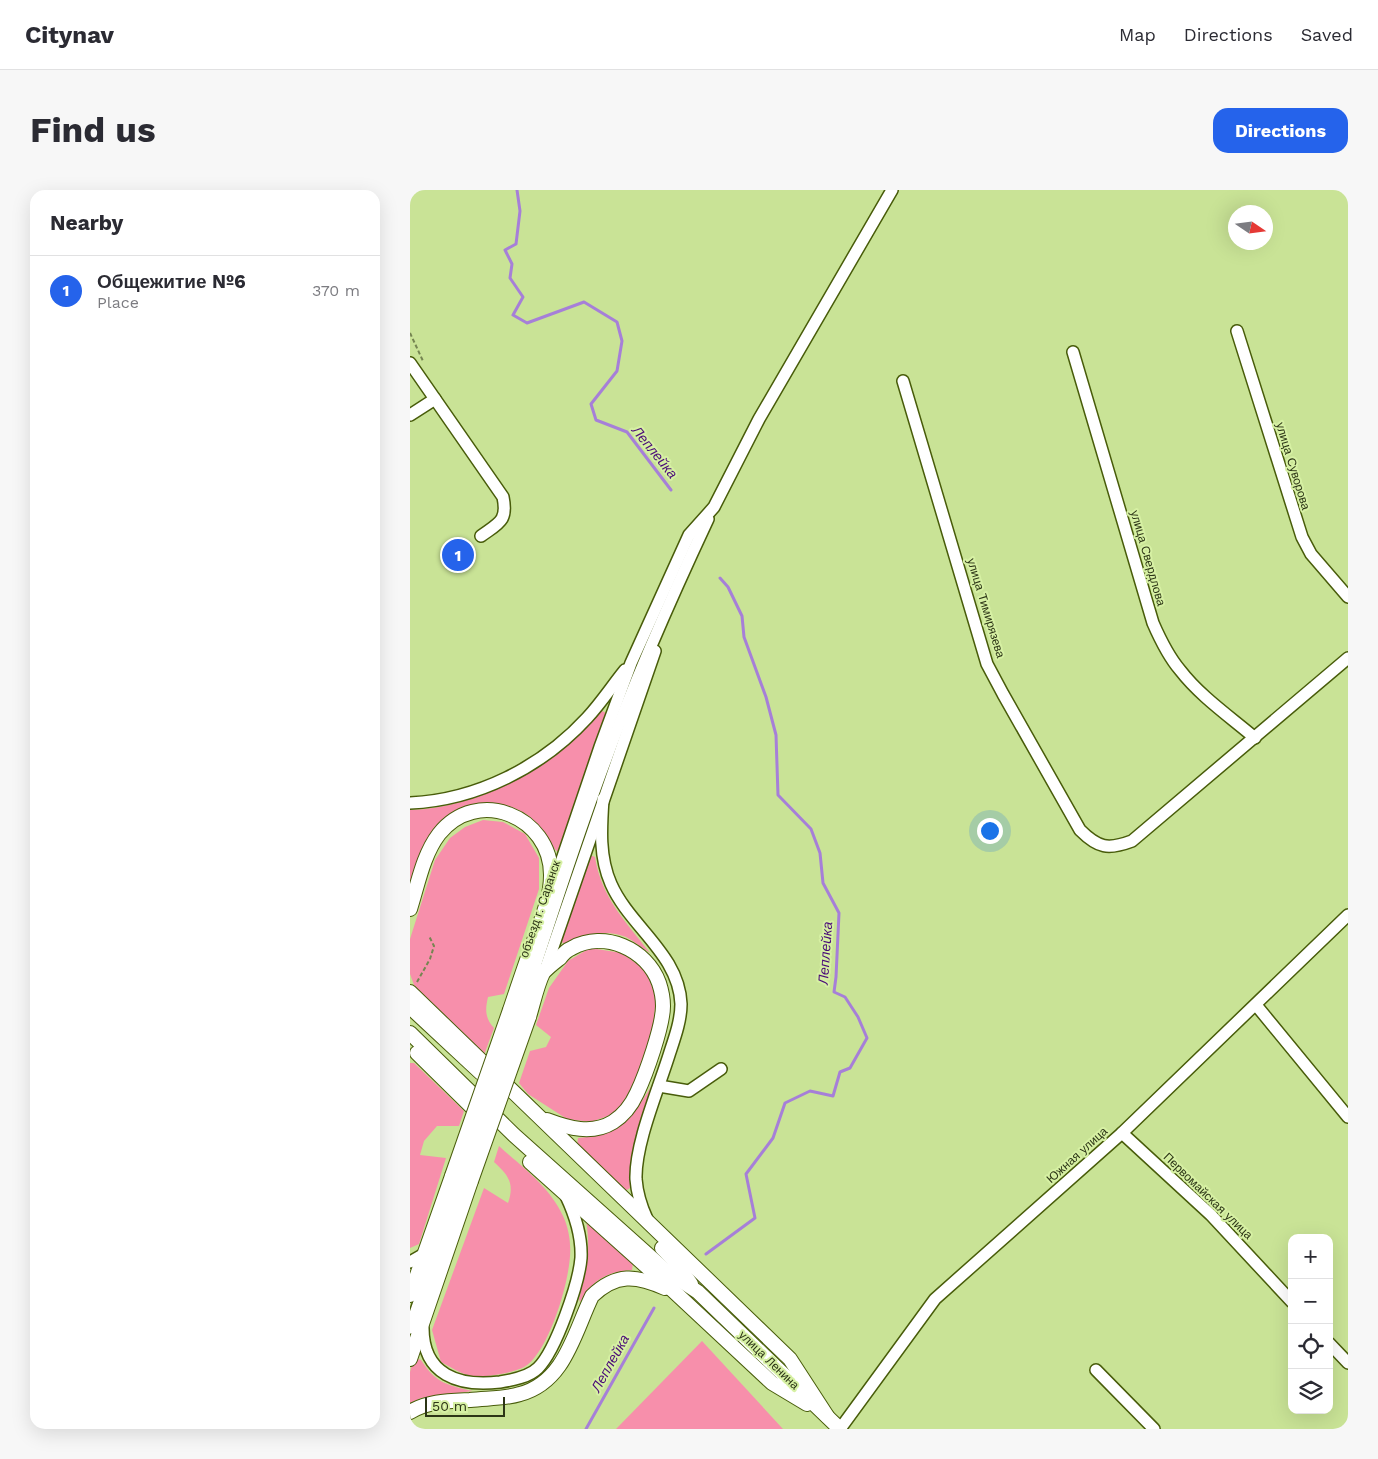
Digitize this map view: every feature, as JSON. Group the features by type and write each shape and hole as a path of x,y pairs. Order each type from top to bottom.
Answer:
{"main road":[{"path":"410,909 429,850 440,834 454,821 469,813 484,810 498,811 526,822 538,836 547,855 551,874 549,898 519,1014 462,1178 423,1321 410,1359"},
{"path":"410,1295 424,1254 462,1178 519,1014 544,973 571,948 589,942 604,941 622,945 638,954 650,966 659,983 663,1006 658,1036 637,1094 625,1112 612,1122 599,1128 583,1130 565,1127 542,1118"},
{"path":"412,989 790,1359 827,1416"},
{"path":"410,1007 521,1110 673,1259 698,1292"},
{"path":"410,1033 514,1135 665,1270 698,1292"},
{"path":"410,1046 417,1057 772,1383 827,1416"},
{"path":"410,1412 418,1407 439,1402 518,1395 532,1390 546,1381 561,1365 592,1296 612,1281 624,1278 641,1279 675,1292"},
{"name":"улица Ленина","path":"698,1292 840,1429"}],"street":[{"path":"549,898 600,747 631,663 689,535 714,506 759,420 892,190"},
{"name":"улица Суворова","path":"1237,331 1302,537 1311,554 1348,597"},
{"name":"улица Свердлова","path":"1073,352 1153,623 1163,646 1179,670 1197,690 1254,738"},
{"path":"410,363 503,496 506,510 501,521 481,536"},
{"name":"улица Тимирязева","path":"903,381 988,664 1080,830 1090,840 1103,846 1118,846 1132,841 1254,738"},
{"path":"410,415 435,399"},
{"name":"объезд г. Саранск","path":"519,1014 605,760 640,670 714,506"},
{"path":"544,973 603,799 650,670 669,603"},
{"path":"1254,738 1348,658"},
{"path":"410,803 441,800 482,788 522,770 543,757 564,741 587,718 631,663"},
{"path":"603,799 600,833 606,873 619,900 665,959 674,976 680,995 678,1024 643,1135 638,1158 637,1192 648,1222"},
{"name":"Южная улица","path":"840,1429 935,1299 1122,1133 1348,915"},
{"path":"1256,1004 1348,1118"},
{"path":"659,1086 689,1091 721,1069"},
{"name":"Первомайская улица","path":"1122,1133 1211,1214 1288,1298"},
{"path":"410,1328 462,1178"},
{"path":"423,1321 423,1340 430,1360 440,1372 456,1380 472,1383 508,1381 525,1376 538,1368 549,1353 563,1322 577,1279 581,1258 579,1234 574,1213 565,1194"},
{"path":"410,1262 424,1254"},
{"path":"1333,1347 1348,1363"},
{"path":"1096,1370 1154,1429"}],"path":[{"path":"412,989 423,974 434,946 429,936"}],"shaded area":[{"path":"602,711 606,713 558,852 536,823 519,810 495,804 469,806 445,817 436,826 410,885 410,810 438,807 465,801 491,792 516,780 562,749"},
{"path":"483,820 503,822 525,834 539,858 539,889 504,994 488,997 486,1014 494,1028 484,1055 427,1001 414,985 410,974 410,939 435,860 450,838 465,827"},
{"path":"590,855 595,857 598,871 609,897 650,953 626,937 610,933 586,935 564,944 560,940"},
{"path":"590,948 622,953 645,970 656,996 653,1030 632,1088 616,1113 591,1122 567,1119 528,1094 519,1083 530,1051 546,1047 551,1037 536,1025 549,988 568,961"},
{"path":"410,1063 414,1063 464,1111 459,1126 437,1126 424,1141 420,1155 446,1158 419,1244 410,1248"},
{"path":"652,1085 640,1123 631,1162 630,1188 625,1191 577,1145 578,1138 604,1133 623,1123"},
{"path":"499,1146 535,1178 551,1196 568,1230 570,1258 568,1274 558,1312 542,1346 533,1359 524,1367 512,1371 496,1375 473,1376 461,1373 441,1362 432,1330 484,1188 508,1203 511,1190 509,1180 494,1162"},
{"path":"586,1219 633,1263 632,1270 608,1275 596,1282 580,1302 588,1251"},
{"path":"702,1341 783,1429 616,1429"},
{"path":"414,1358 421,1360 432,1374 443,1382 473,1391 421,1398 410,1403 410,1372"}],"waterway":[{"name":"Леплейка","path":"517,190 520,211 516,244 505,250 512,264 510,278 523,297 513,315 527,323 584,302 617,322 622,341 617,371 591,404 596,420 627,432 671,490"},
{"name":"Леплейка","path":"706,1254 755,1218 746,1174 773,1138 785,1103 810,1091 833,1096 840,1072 850,1068 867,1038 858,1017 845,997 834,992 839,913 823,883 820,853 811,829 778,795 776,735 766,697 744,637 742,616 728,587 720,578"},
{"name":"Леплейка","path":"586,1429 654,1308"}],"place":[{"name":"Общежитие №6","path":"458,555"}]}
